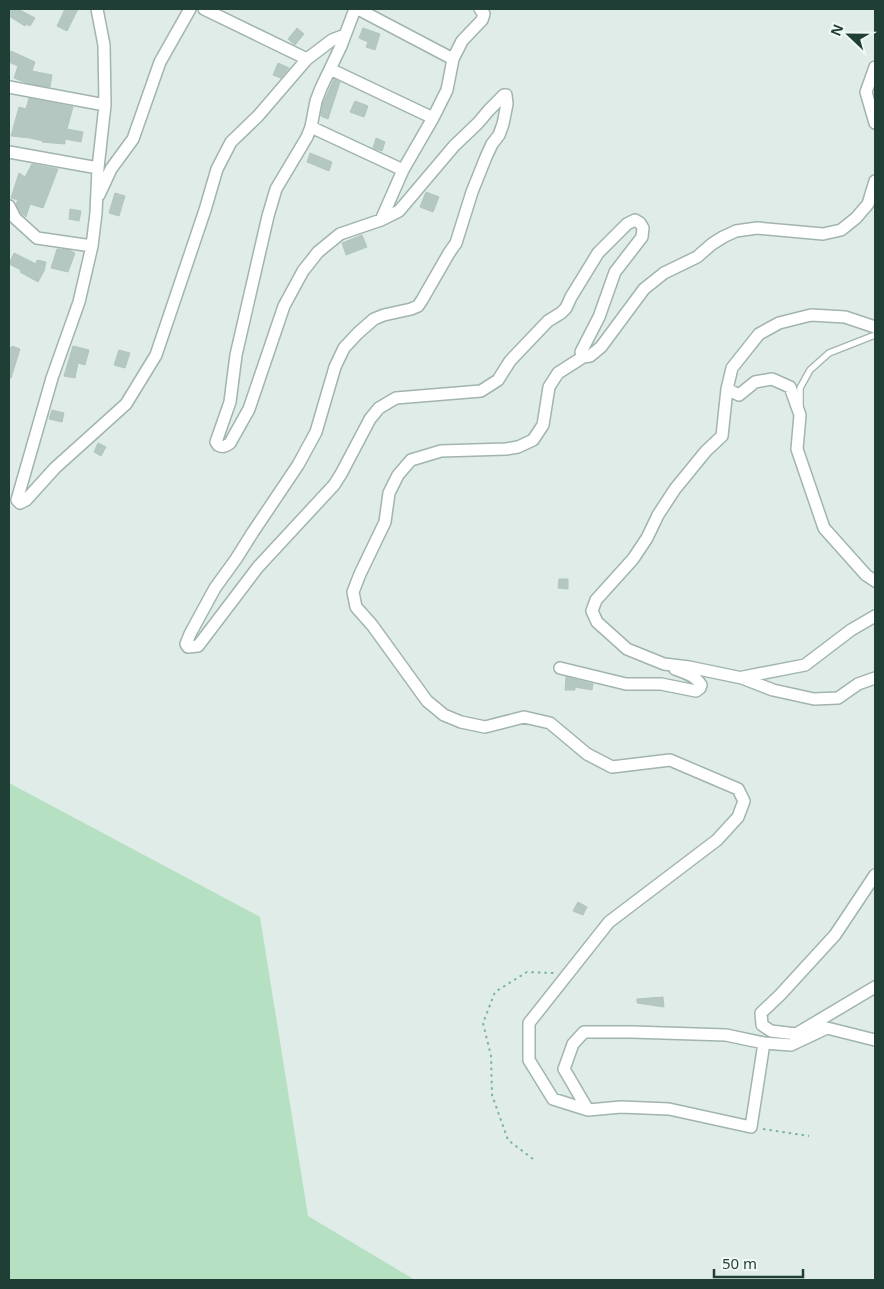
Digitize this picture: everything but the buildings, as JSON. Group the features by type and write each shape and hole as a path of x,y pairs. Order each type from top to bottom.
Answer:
{"street":[{"path":"97,9 104,45 104,105 92,246 79,302 52,378 17,500 20,503 26,500 55,468 126,404 156,355 206,210 217,169 231,142 258,116 307,60 332,40 345,35"},
{"path":"97,200 111,169 133,139 160,62 190,9"},
{"path":"204,9 307,60"},
{"path":"454,59 356,9 316,101 307,137 276,188 236,355 230,402 216,442 218,446 226,446 230,443 249,409 284,306 302,271 318,252 340,234 381,220 399,211 454,146 502,96 506,95 507,104 503,124 486,157 472,192 456,243 422,300 418,306 411,309 374,319 344,348 335,367 316,432 298,464 215,588 190,634 186,644 188,647 198,646 258,567 331,490 370,419 379,408 396,398 481,391 498,380 510,362 548,321 561,314 566,308 598,253 627,224 635,220 643,228 642,237 615,272 599,317 581,352 583,357"},
{"path":"381,220 403,170 447,90 454,59 462,41 482,20 484,14 480,9"},
{"path":"875,67 866,92 875,123"},
{"path":"330,69 433,118"},
{"path":"9,87 104,105"},
{"path":"311,127 403,170"},
{"path":"9,152 98,168"},
{"path":"764,1043 751,1127 669,1109 621,1107 588,1110 553,1099 529,1060 529,1023 609,922 716,840 738,817 744,801 738,789 670,760 612,767 587,754 550,724 541,721 524,717 485,727 462,722 444,715 427,701 372,625 356,607 353,592 385,522 389,493 398,475 411,460 441,451 506,449 518,447 533,440 543,425 548,387 558,373 583,357 590,356 601,347 644,288 664,273 697,257 712,244 736,231 757,228 822,234 840,230 856,218 868,204 875,181"},
{"path":"9,206 15,218 36,238 92,246"},
{"path":"560,668 626,684 661,684 696,691 700,688 699,682 686,673 627,649 597,622 592,610 596,600 633,559 647,538 658,515 675,490 706,451 722,436 732,368 759,334 780,323 811,315 845,317 875,327"},
{"path":"728,389 738,395 755,382 772,379 790,387 800,414 797,449 824,528 866,575 875,581"},
{"path":"742,678 805,665 851,630 875,616"},
{"path":"664,664 742,678 773,690 814,699 838,698 858,684 875,678"},
{"path":"875,875 835,935 761,1013 762,1025 771,1031 796,1034 825,1023 875,1040"},
{"path":"588,1110 564,1069 573,1044 584,1032 726,1035 764,1043 792,1045 875,987"}],"lane":[{"path":"800,414 800,388 810,370 829,353 875,335"}],"path":[{"path":"533,1159 508,1140 492,1095 491,1056 483,1023 495,992 527,972 567,974"},
{"path":"751,1127 808,1136"}],"green space":[{"path":"9,783 260,917 308,1216 415,1280 9,1280"}]}
